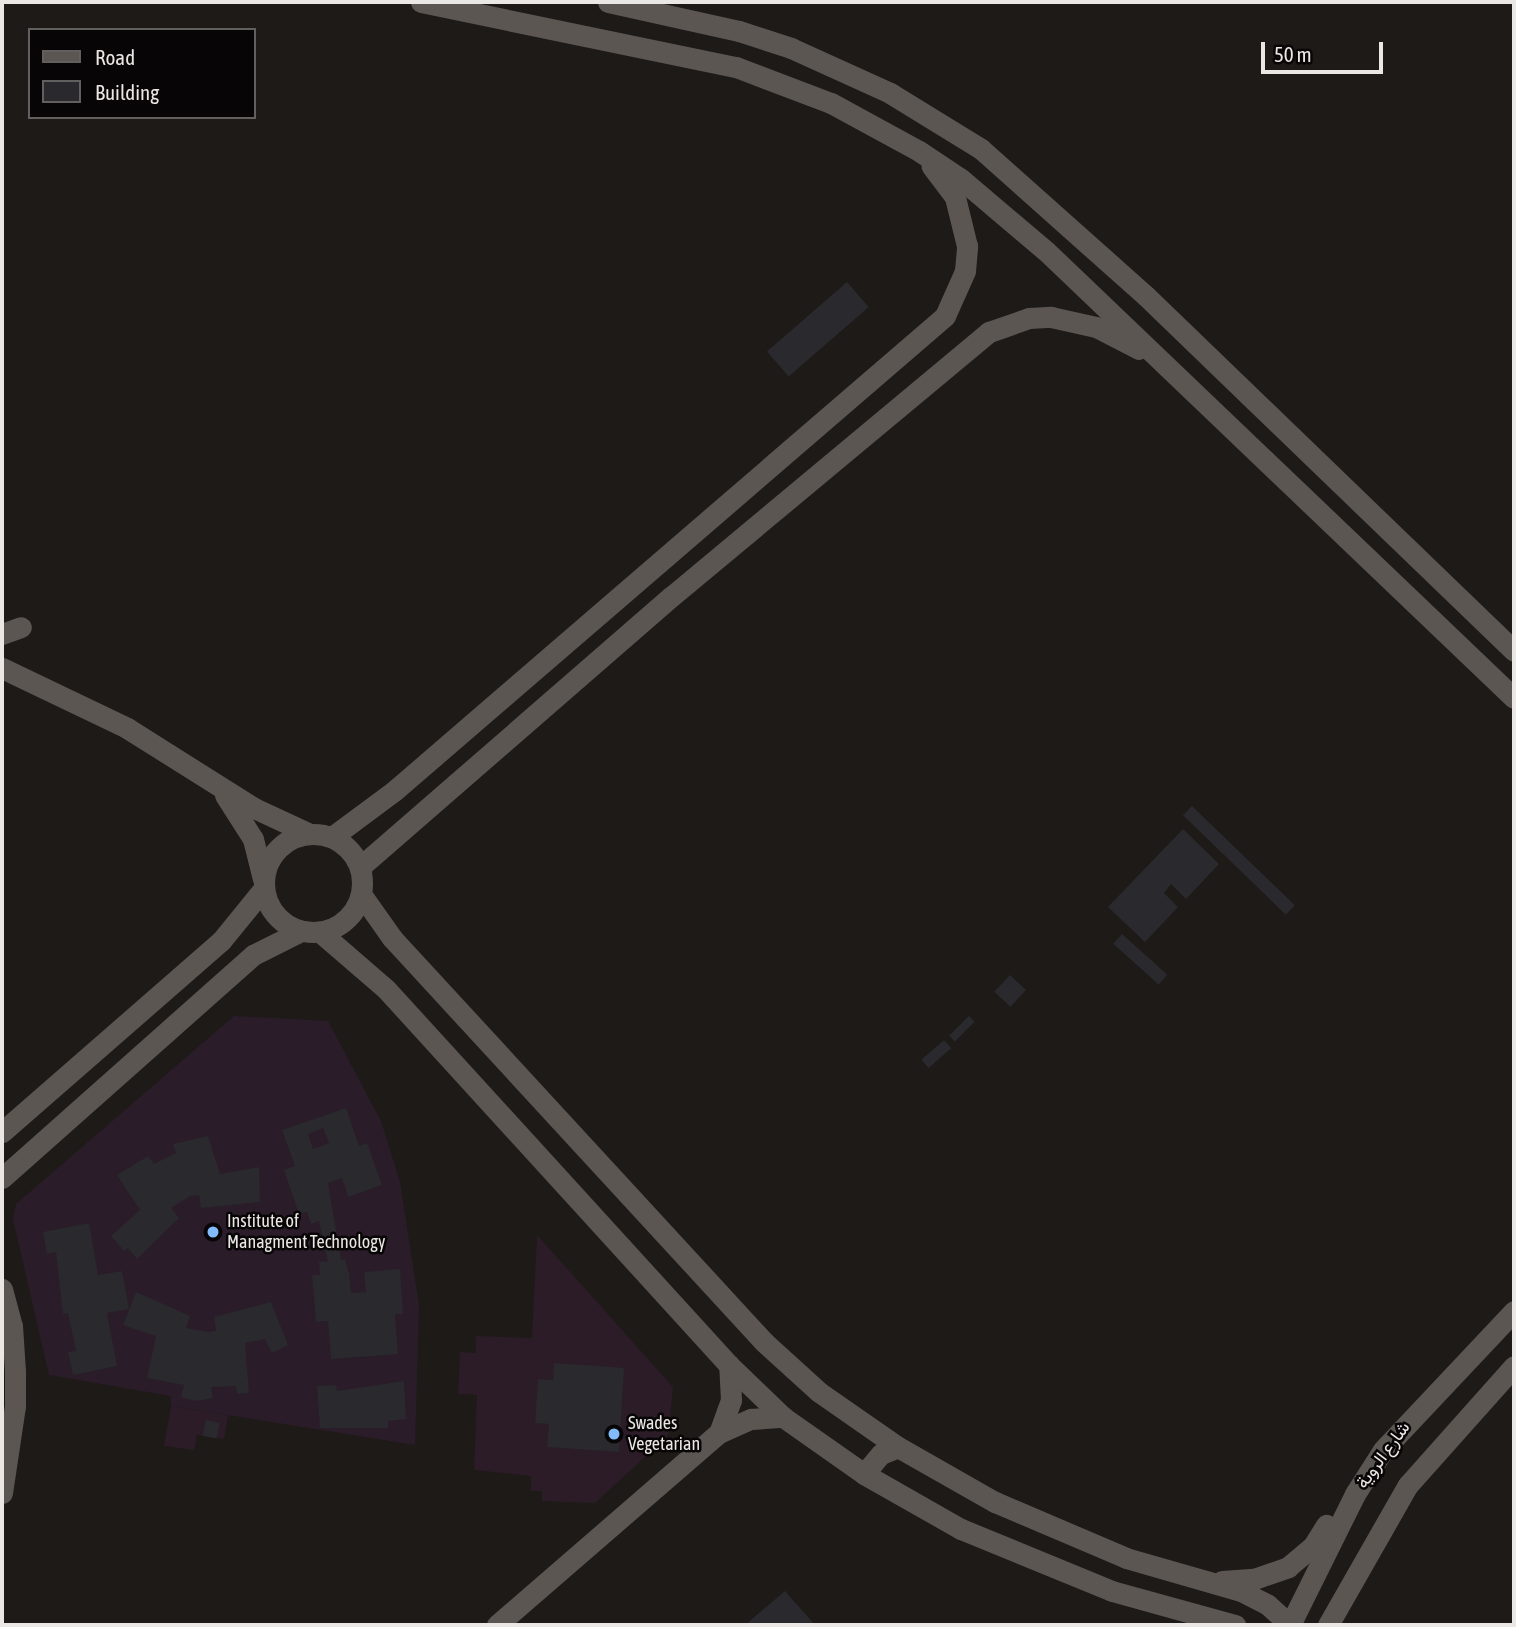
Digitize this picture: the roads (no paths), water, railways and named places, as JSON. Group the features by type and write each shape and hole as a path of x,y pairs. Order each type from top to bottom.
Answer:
{"street":[{"path":"421,2 736,67 831,103 919,151 1004,214 1514,698"},
{"path":"608,2 739,31 791,48 890,93 981,149 1119,270 1514,651"},
{"path":"332,837 394,791 944,316 965,271 964,221 955,197 919,151"},
{"path":"360,867 672,596 989,332 1028,318 1074,320 1162,362"},
{"path":"2,668 116,722 216,786 308,833 332,837 353,855 360,867 361,894 346,920 310,931 253,955 2,1178"},
{"path":"216,786 244,821 276,915 310,931 386,989 729,1366 783,1417 864,1474 1019,1555 1160,1605 1235,1625"},
{"path":"2,1132 220,941 264,884 278,849 308,833"},
{"path":"361,894 392,938 764,1342 819,1392 898,1447 995,1502 1085,1543 1211,1581 1268,1605 1290,1625"},
{"path":"2,1289 12,1326 15,1406 2,1493"},
{"name":"شارع الروية","path":"1290,1625 1355,1494 1400,1429 1514,1311"},
{"path":"719,1433 731,1400 729,1366"},
{"path":"1328,1625 1408,1485 1514,1366"},
{"path":"497,1625 719,1433 751,1419 783,1417"},
{"path":"864,1474 881,1454 898,1447"},
{"path":"1211,1581 1254,1579 1288,1567 1313,1546 1338,1505 1355,1494"},
{"path":"1160,1605 1191,1625"}],"place":[{"name":"Institute of Managment Technology","path":"213,1232"},
{"name":"Swades Vegetarian","path":"614,1434"}]}
